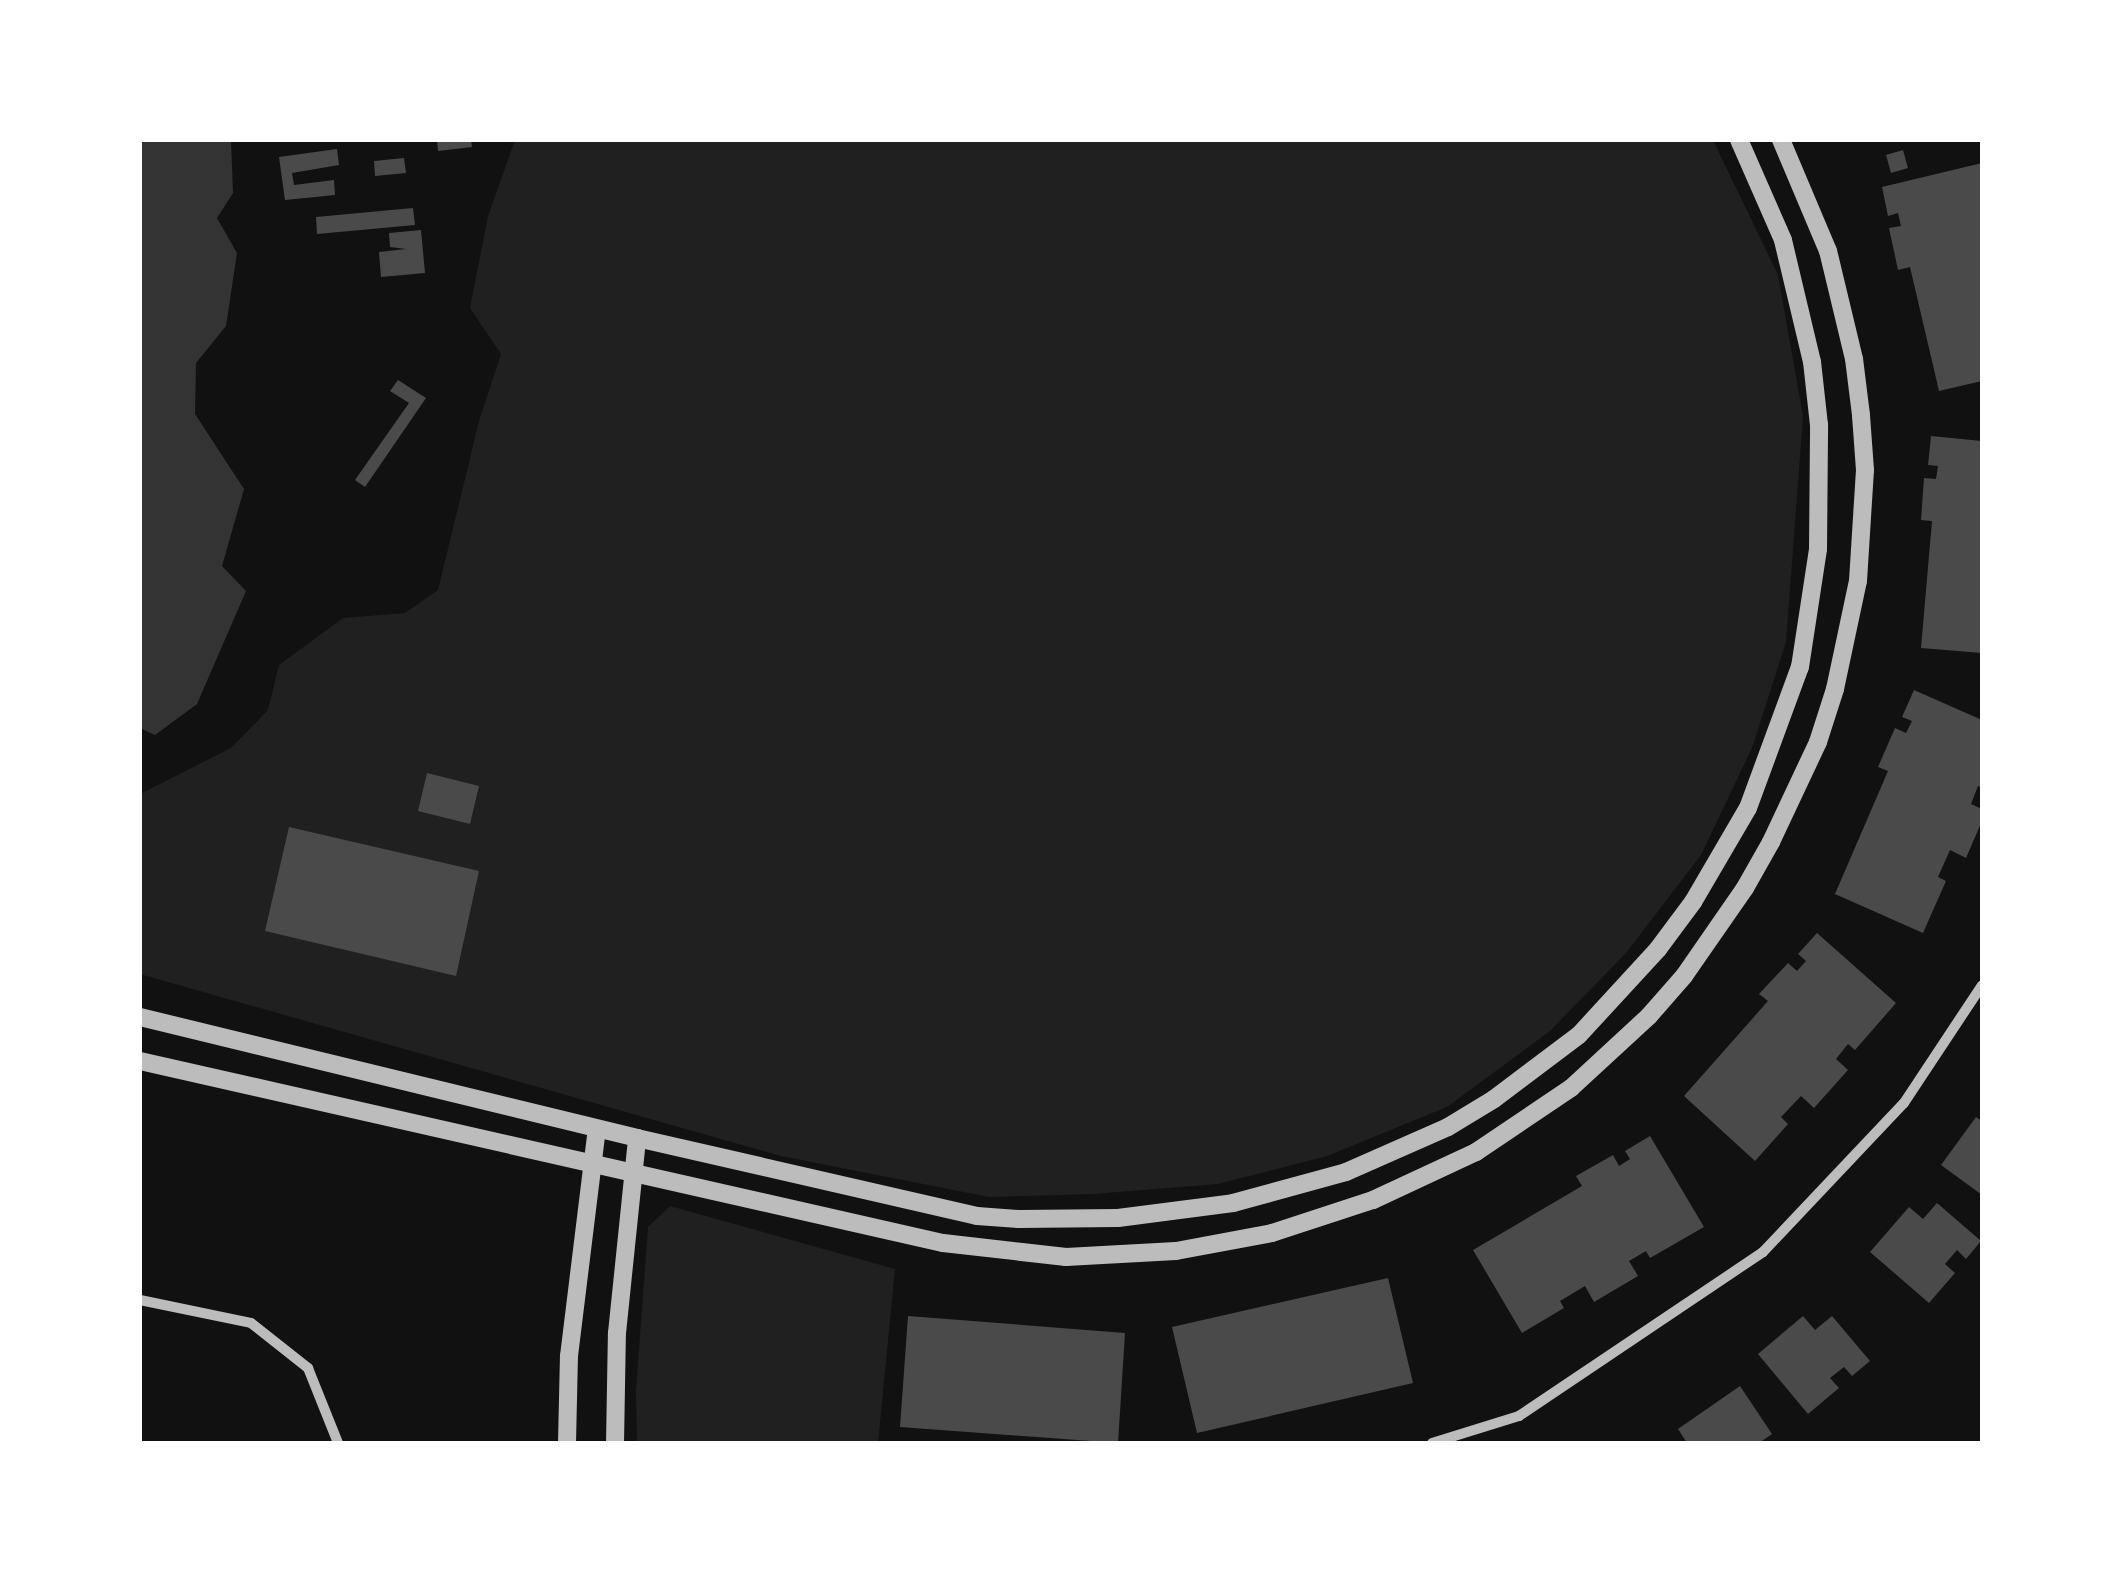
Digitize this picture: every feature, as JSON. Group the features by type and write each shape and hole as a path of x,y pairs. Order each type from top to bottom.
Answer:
{"street":[{"path":"140,1017 597,1129 976,1216 1118,1218 1233,1202 1290,1190 1364,1165 1448,1127 1494,1099 1579,1034 1658,949 1724,852 1785,715 1811,608 1820,488 1812,362 1783,240 1739,140"},
{"path":"140,1061 1004,1252 1081,1257 1176,1252 1272,1232 1426,1178 1524,1122 1611,1053 1684,976 1746,888 1818,742 1848,636 1858,581 1865,470 1854,359 1828,250 1781,140"},
{"path":"1432,1443 1519,1416 1763,1252 1904,1103 1982,985"},
{"path":"567,1443 569,1356 597,1129"},
{"path":"615,1443 617,1333 638,1138"},
{"path":"140,1300 250,1323 308,1368 338,1443"}],"shaded area":[{"path":"140,140 231,140 233,193 217,218 237,253 226,326 196,363 195,414 244,489 222,566 246,591 197,704 155,735 140,728"},
{"path":"515,140 1713,140 1778,275 1803,416 1786,642 1752,748 1701,855 1626,953 1550,1031 1447,1107 1327,1156 1218,1184 1093,1194 989,1197 781,1156 140,974 140,794 231,748 268,710 279,665 343,618 405,613 438,590 479,421 501,354 470,308 488,216"},
{"path":"670,1206 895,1269 878,1443 637,1443 636,1391 648,1227"}],"building":[{"path":"437,140 471,140 472,147 438,151"},
{"path":"337,149 339,165 292,173 294,185 334,180 335,195 285,200 279,157"},
{"path":"1903,150 1908,168 1891,173 1886,155"},
{"path":"404,158 406,173 375,176 374,161"},
{"path":"1982,163 1982,381 1939,391 1910,267 1898,270 1889,228 1901,226 1898,213 1888,216 1882,187"},
{"path":"413,208 415,225 317,234 316,217"},
{"path":"421,230 425,273 381,277 379,252 406,249 390,247 389,233"},
{"path":"398,380 426,398 365,487 355,480 409,403 390,391"},
{"path":"1931,436 1982,441 1982,653 1921,648 1932,521 1921,520 1924,478 1936,479 1938,466 1928,465"},
{"path":"1914,690 1982,720 1982,787 1978,786 1971,804 1982,809 1982,821 1966,858 1950,850 1938,877 1946,881 1923,933 1835,894 1888,771 1878,767 1895,728 1906,733 1912,721 1902,717"},
{"path":"427,773 479,786 470,824 418,811"},
{"path":"289,827 479,871 456,976 265,931"},
{"path":"1817,933 1896,1003 1855,1050 1848,1044 1836,1059 1848,1070 1814,1108 1801,1096 1781,1117 1788,1124 1755,1161 1684,1096 1768,1001 1759,994 1788,963 1797,971 1806,961 1798,954"},
{"path":"1976,1117 1982,1121 1982,1195 1941,1165"},
{"path":"1650,1136 1704,1227 1650,1258 1646,1251 1629,1261 1638,1276 1594,1302 1585,1286 1560,1301 1564,1308 1522,1333 1473,1250 1582,1186 1576,1176 1613,1155 1619,1166 1630,1159 1625,1151"},
{"path":"1937,1203 1981,1241 1966,1259 1957,1250 1945,1264 1955,1273 1929,1303 1870,1252 1909,1207 1923,1219"},
{"path":"1388,1278 1413,1383 1197,1433 1172,1327"},
{"path":"908,1316 1125,1333 1118,1443 900,1427"},
{"path":"1803,1316 1815,1330 1832,1316 1870,1361 1852,1376 1844,1367 1830,1378 1839,1388 1808,1414 1758,1354"},
{"path":"1740,1386 1772,1434 1759,1443 1687,1443 1678,1429"}]}
